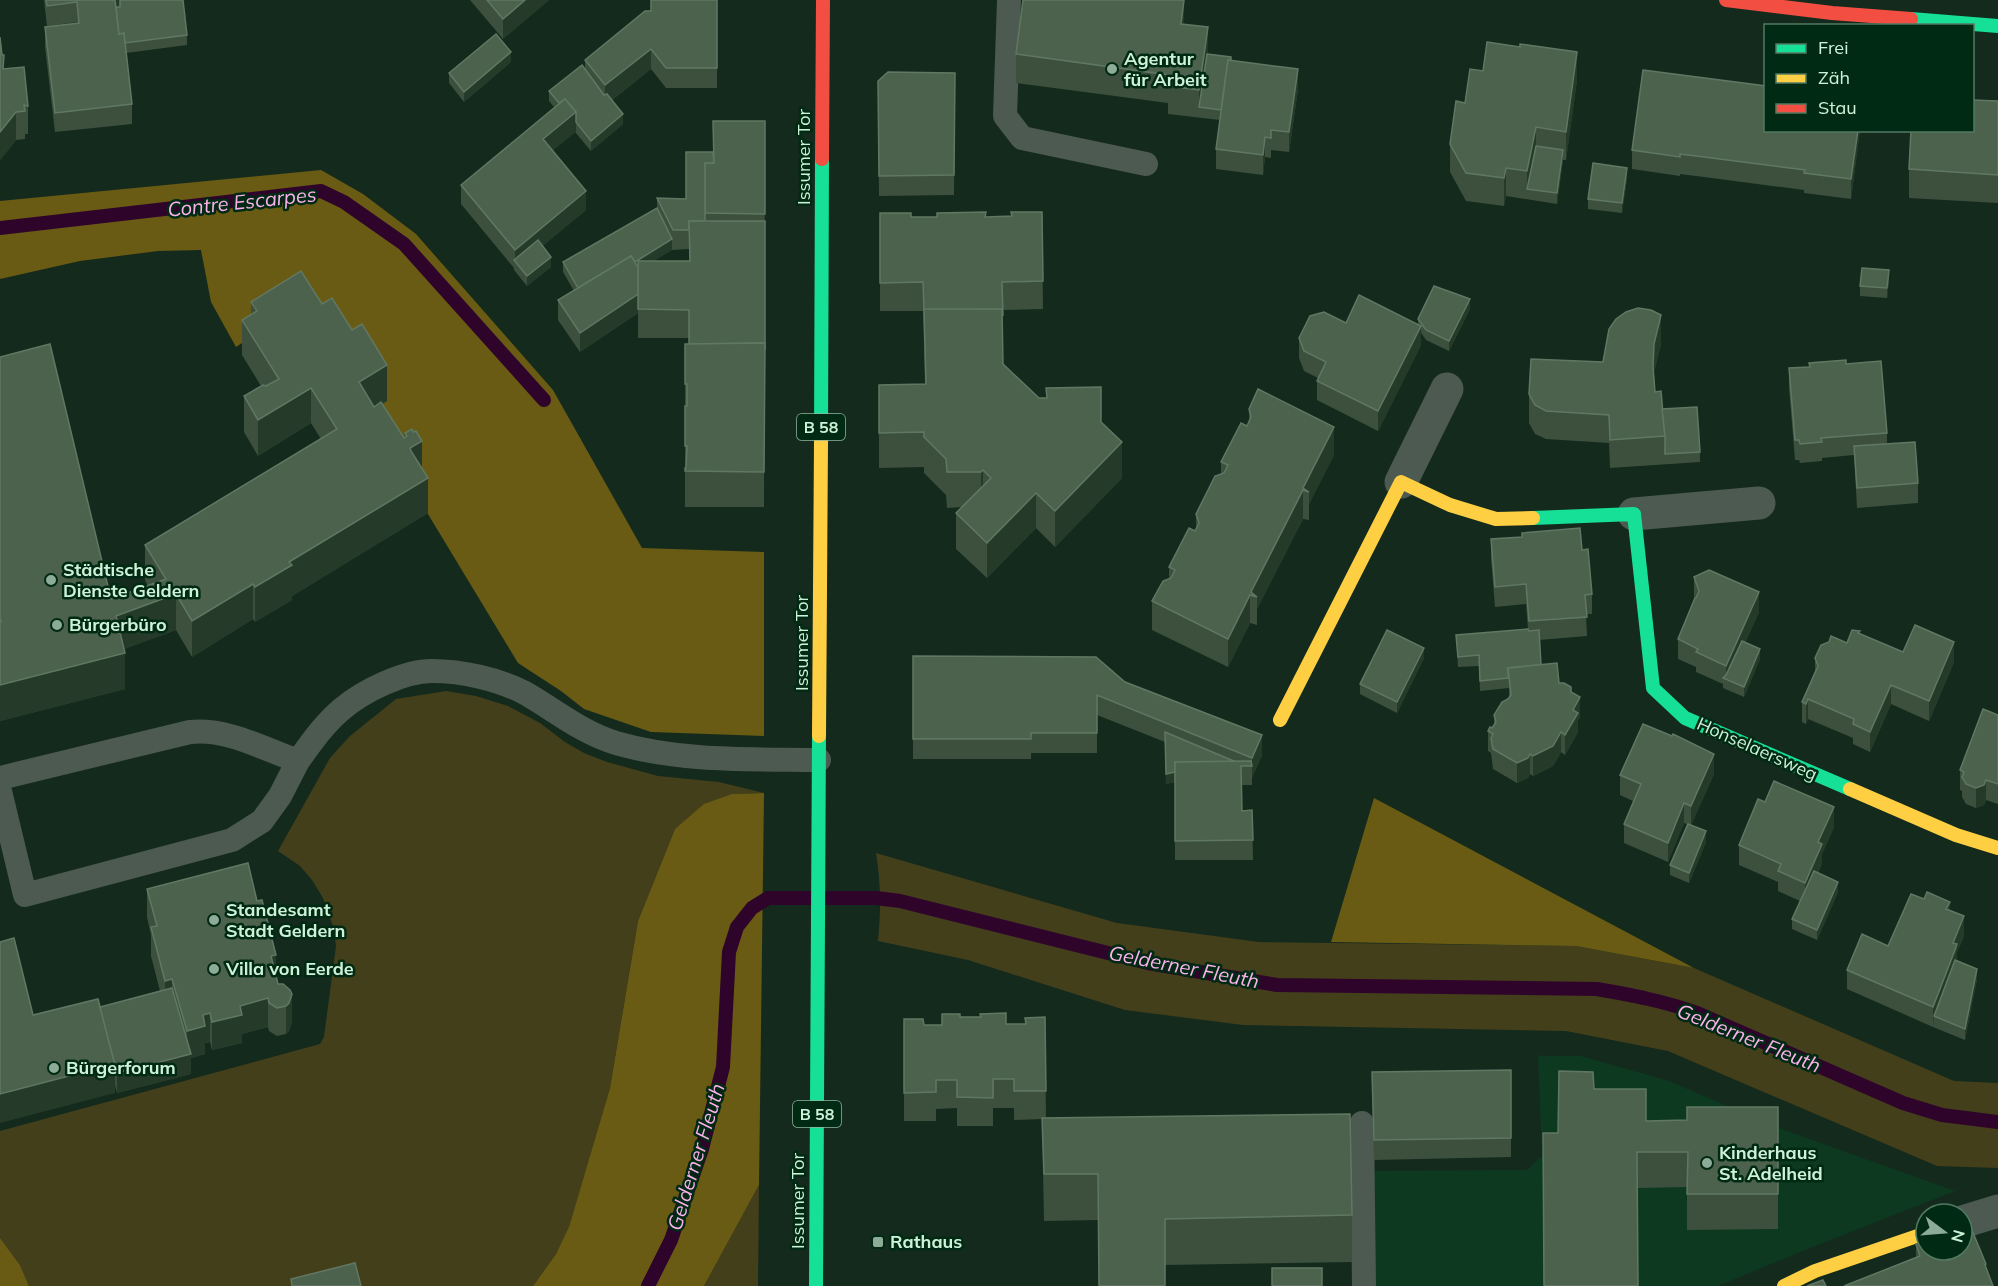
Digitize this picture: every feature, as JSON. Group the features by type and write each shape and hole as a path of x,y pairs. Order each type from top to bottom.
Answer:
{"street":[{"name":"Issumer Tor","path":"816,1286 823,0"},
{"path":"1726,0 1832,13 1972,24"},
{"path":"1974,24 1998,26"},
{"path":"1280,720 1447,388"},
{"path":"1401,482 1450,505 1496,519 1634,514 1759,503"},
{"name":"Honselaersweg","path":"1634,514 1653,688 1685,718 1956,835 1998,848"},
{"path":"1974,1218 1998,1211"},
{"path":"1784,1286 1815,1271 1914,1237"}],"lane":[{"path":"1009,0 1005,116 1022,138 1146,164"},
{"path":"0,792 25,895 232,840 262,821 280,796 298,761 320,730 343,708 371,689 401,677 431,671 492,680 523,692 569,722 617,743 690,756 819,760"},
{"path":"0,778 190,732 207,730 222,733 298,761"},
{"path":"1362,1123 1364,1286"}],"shaded area":[{"path":"321,170 363,194 416,234 553,390 642,548 764,552 764,736 651,732 584,709 518,663 382,438 251,337 236,347 211,302 201,250 158,251 80,261 0,279 0,201"},
{"path":"446,691 476,696 508,706 540,723 584,753 607,762 658,776 719,782 764,793 732,794 675,829 638,921 610,1088 569,1228 556,1254 533,1286 29,1286 20,1265 0,1238 0,1131 320,1044 324,1037 336,946 333,926 323,898 312,880 300,866 278,851 330,758 350,736 396,699"},
{"path":"764,793 759,1185 704,1286 533,1286 556,1254 569,1227 610,1088 638,921 675,829 704,804 732,794"},
{"path":"1374,798 1694,968 1576,946 1331,942"},
{"path":"876,853 1117,923 1259,942 1576,946 1694,968 1954,1081 1998,1083 1998,1168 1937,1166 1668,1051 1566,1031 1243,1025 1125,1010 968,960 878,941 880,897"},
{"name":"Kinderhaus St. Adelheid","path":"1538,1054 1541,1056 1581,1056 1669,1081 1776,1127 1955,1191 1927,1202 1914,1202 1914,1207 1718,1286 1374,1286 1373,1171 1527,1170 1542,1156"},
{"path":"759,1185 758,1286 704,1286"},
{"path":"0,1238 20,1265 29,1286 0,1286"}],"building":[{"path":"46,0 115,0 119,34 124,33 132,104 55,113 45,27 79,23 77,2 47,6"},
{"path":"120,0 183,0 187,35 125,43 124,33 119,34 116,7 120,7"},
{"path":"487,0 525,0 503,19"},
{"path":"651,0 717,0 717,68 666,68 651,49 605,85 585,60 645,11 651,11"},
{"name":"Agentur für Arbeit","path":"1023,0 1184,0 1181,24 1208,27 1199,90 1168,86 1169,75 1016,54"},
{"path":"496,34 511,52 464,92 449,73"},
{"path":"0,37 2,55 4,55 3,69 24,67 28,106 24,105 25,111 16,112 0,132"},
{"path":"1487,42 1577,52 1566,132 1536,127 1527,171 1506,168 1504,178 1466,173 1450,144 1456,101 1465,103 1470,69 1483,71"},
{"path":"1207,54 1231,57 1231,60 1228,60 1221,110 1199,107"},
{"path":"1228,60 1298,69 1289,132 1271,130 1271,138 1265,137 1263,155 1216,149"},
{"path":"582,65 604,95 607,94 623,114 591,141 576,122 576,112 565,99 559,103 549,91"},
{"path":"1643,70 1764,86 1764,132 1858,132 1851,179 1804,173 1805,170 1632,150"},
{"path":"888,72 955,73 954,175 879,176 878,81"},
{"path":"565,99 576,112 543,139 586,191 515,250 461,185"},
{"path":"1974,100 1998,101 1998,175 1909,169 1911,132 1974,132"},
{"path":"713,121 765,121 765,214 705,213 705,163 714,163"},
{"path":"1536,146 1563,150 1557,193 1527,189"},
{"path":"686,152 713,152 714,163 705,163 705,221 689,221 689,230 673,230 657,198 686,199"},
{"path":"1593,163 1627,168 1622,203 1588,199"},
{"path":"657,208 672,239 635,262 631,256 578,288 563,262"},
{"path":"986,212 985,217 1012,216 1011,212 1042,212 1043,281 1002,282 1003,316 1002,309 924,310 923,282 880,283 880,213 911,213 911,217 937,217 937,213"},
{"path":"689,221 765,221 765,343 689,344 689,310 638,309 638,261 690,261"},
{"path":"538,240 551,257 527,276 514,260"},
{"path":"631,256 638,267 638,294 580,333 558,300"},
{"path":"1862,268 1889,270 1887,288 1860,286"},
{"path":"301,271 322,304 332,298 352,330 362,324 387,365 359,382 374,407 381,402 404,438 407,436 405,433 412,429 413,432 416,431 422,441 410,448 428,478 289,562 292,565 255,587 253,584 192,621 176,594 116,616 125,653 0,685 0,357 50,344 111,599 166,579 145,545 337,429 311,388 258,420 244,396 279,379 242,320 257,311 251,302"},
{"path":"1434,286 1470,299 1449,341 1426,330 1418,319"},
{"path":"1359,295 1421,326 1378,411 1317,381 1326,362 1304,351 1299,338 1310,316 1324,312 1346,323"},
{"path":"1638,308 1651,310 1661,315 1654,344 1653,367 1655,392 1661,391 1665,436 1610,440 1609,415 1546,411 1535,405 1529,394 1531,359 1603,362 1609,329 1616,319"},
{"path":"924,309 1002,309 1003,364 1039,398 1047,398 1046,388 1101,387 1101,422 1122,442 1055,511 1036,493 987,543 956,513 991,478 983,470 981,472 947,472 946,459 924,437 924,432 879,433 879,385 926,384"},
{"path":"765,343 764,472 685,471 687,384 685,384 685,344"},
{"path":"1846,360 1846,364 1881,361 1887,433 1821,438 1822,442 1800,444 1799,440 1795,440 1789,368 1810,367 1809,363"},
{"path":"1258,389 1334,427 1303,488 1309,492 1303,490 1251,592 1257,597 1250,595 1228,639 1152,601 1163,581 1171,578 1175,570 1169,567 1189,528 1195,531 1199,523 1196,514 1215,476 1224,473 1228,465 1221,462 1241,423 1247,426 1251,417 1249,409"},
{"path":"1697,407 1700,452 1665,454 1662,409"},
{"path":"1915,442 1918,483 1857,488 1854,446"},
{"path":"1580,528 1582,550 1588,549 1592,594 1585,595 1587,617 1529,621 1526,584 1495,587 1491,539 1522,537 1522,533"},
{"path":"1709,570 1759,592 1726,666 1696,652 1698,649 1678,639 1699,591 1694,577"},
{"path":"1915,625 1954,642 1929,701 1891,685 1870,732 1853,724 1854,719 1808,699 1806,704 1802,702 1818,666 1815,658 1821,645 1829,642 1831,636 1847,643 1852,630 1860,631 1858,633 1903,652"},
{"path":"1528,629 1529,631 1539,630 1541,665 1508,668 1508,678 1480,681 1479,655 1458,657 1456,635"},
{"path":"1387,630 1424,648 1397,702 1360,684"},
{"path":"1742,641 1760,649 1744,687 1723,678"},
{"path":"913,656 1096,657 1125,682 1262,735 1252,758 1097,695 1097,733 1031,733 1031,739 913,739"},
{"path":"1557,663 1559,683 1571,687 1571,692 1580,697 1573,710 1578,713 1565,735 1561,732 1553,746 1533,756 1530,754 1528,758 1517,763 1493,749 1491,738 1493,734 1488,731 1496,722 1494,715 1502,702 1511,695 1508,668"},
{"path":"1983,709 1998,715 1998,784 1986,780 1984,785 1976,788 1966,784 1962,777 1964,772 1960,770"},
{"path":"1643,724 1672,736 1673,734 1714,754 1691,806 1684,803 1668,843 1624,824 1641,784 1620,775"},
{"path":"1165,732 1236,762 1175,762 1175,772 1166,774"},
{"path":"1251,761 1252,766 1241,766 1242,811 1252,810 1253,840 1175,841 1175,762"},
{"path":"1774,781 1834,807 1818,842 1822,844 1805,883 1778,871 1781,864 1739,845 1758,799 1765,802"},
{"path":"1688,824 1706,831 1689,873 1670,865"},
{"name":"Villa von Eerde","path":"248,863 257,901 262,900 276,955 271,956 278,984 283,984 292,994 289,1003 277,1008 269,1003 268,998 240,1006 242,1015 212,1022 210,1013 203,1015 205,1026 187,1031 172,979 165,981 151,927 157,926 147,889"},
{"path":"1814,871 1838,882 1817,930 1792,919"},
{"path":"1927,892 1950,902 1946,909 1964,916 1953,943 1957,944 1955,950 1933,1007 1847,970 1862,934 1888,946 1911,894 1924,899"},
{"name":"Bürgerforum","path":"14,938 33,1015 98,999 115,1064 0,1094 0,942"},
{"path":"1955,960 1977,969 1965,1029 1934,1016"},
{"path":"172,988 191,1054 117,1073 100,1007"},
{"path":"1006,1013 1006,1024 1026,1024 1025,1018 1045,1017 1046,1091 1014,1091 1014,1079 993,1079 993,1098 957,1097 957,1080 936,1080 936,1092 904,1093 904,1019 923,1019 924,1025 942,1025 942,1014 981,1017 980,1014"},
{"path":"1511,1070 1511,1138 1374,1140 1372,1072"},
{"path":"1559,1071 1593,1072 1594,1089 1646,1089 1646,1121 1687,1120 1687,1107 1778,1107 1778,1194 1687,1194 1688,1152 1637,1152 1638,1286 1544,1286 1543,1133 1558,1133"},
{"path":"1350,1114 1352,1215 1165,1219 1165,1286 1099,1286 1098,1174 1044,1174 1042,1118"},
{"path":"1974,1235 1993,1286 1844,1286 1914,1258 1914,1262 1974,1262"},
{"path":"355,1263 361,1286 292,1286 291,1279"},
{"path":"1272,1268 1322,1268 1322,1286 1272,1286"},
{"path":"1823,1280 1826,1286 1807,1286"}],"waterway":[{"name":"Contre Escarpes","path":"0,228 321,191 344,202 404,244 544,400"},
{"name":"Gelderner Fleuth","path":"648,1286 671,1240 702,1149 723,1067 729,952 737,927 752,908 768,898 876,898 900,901 1148,963 1277,985 1610,991 1697,1013 1903,1103 1942,1115 1998,1122"}],"traffic: fast":[{"path":"1911,19 1973,24"},
{"path":"1974,24 1998,26"},
{"path":"821,441 822,159"},
{"path":"1533,518 1634,514 1653,688 1685,718 1850,789"},
{"path":"816,1286 819,736"}],"traffic: slow":[{"path":"819,736 821,441"},
{"path":"1280,720 1401,482 1450,505 1496,519 1533,518"},
{"path":"1850,789 1956,835 1998,848"},
{"path":"1784,1286 1815,1271 1914,1237"}],"traffic: jam":[{"path":"822,159 823,0"},
{"path":"1726,0 1832,13 1911,19"}],"place":[{"name":"Agentur für Arbeit","path":"1112,69"},
{"name":"Städtische Dienste Geldern","path":"51,580"},
{"name":"Bürgerbüro","path":"57,625"},
{"name":"Standesamt Stadt Geldern","path":"214,920"},
{"name":"Villa von Eerde","path":"214,969"},
{"name":"Bürgerforum","path":"54,1068"},
{"name":"Kinderhaus St. Adelheid","path":"1707,1163"},
{"name":"Rathaus","path":"878,1242"}]}
